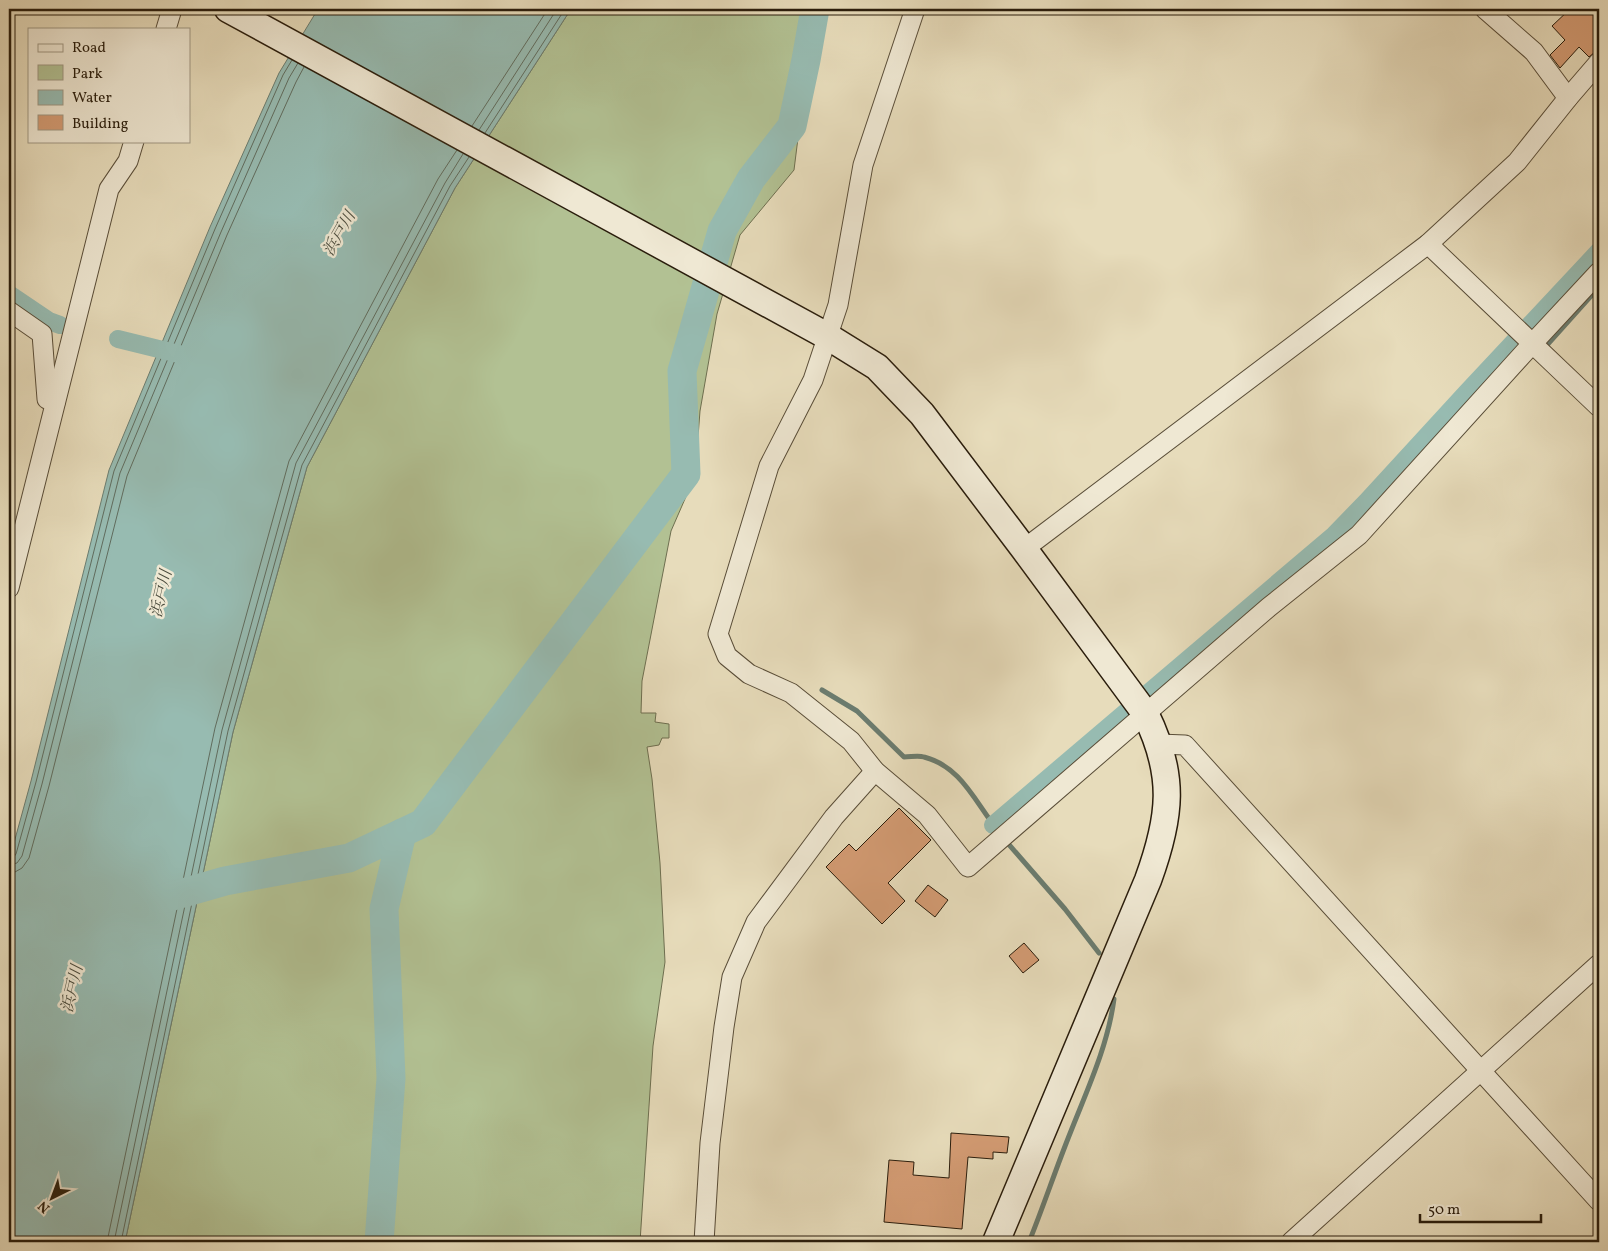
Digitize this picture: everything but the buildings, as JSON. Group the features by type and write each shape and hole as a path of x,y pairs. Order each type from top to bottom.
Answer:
{"street":[{"path":"166,28 172,9"},
{"path":"228,9 827,336 877,367 922,414 1138,704 1159,744 1164,764 1167,803 1166,821 1156,859 996,1242"},
{"path":"915,9 863,165 838,304 813,380 769,466 718,634 727,656 749,674 791,693 851,741 875,771 927,815 968,867 1138,704 1269,607 1359,535 1599,272"},
{"path":"1485,9 1534,52 1568,98"},
{"path":"1024,549 1428,244 1517,162 1599,62"},
{"path":"9,588 109,189 128,161 134,142"},
{"path":"1428,244 1599,407"},
{"path":"9,312 42,334 47,399 55,403"},
{"path":"1159,744 1185,744 1599,1201"},
{"path":"704,1242 710,1143 732,977 756,922 834,817 875,771"},
{"path":"1291,1242 1599,964"}],"green space":[{"path":"571,9 822,9 801,114 794,170 740,235 717,314 700,411 695,476 671,531 642,681 641,713 656,713 655,722 669,724 669,738 662,738 659,745 647,747 660,863 665,962 653,1046 640,1242 125,1242 233,732 307,467 455,188"}],"water":[{"name":"浜戸川","path":"318,9 571,9 455,188 307,467 233,732 125,1242 9,1242 9,861 109,470 210,227 279,73"}],"waterway":[{"path":"162,899 225,881 349,858 423,823 686,474 682,371 722,231 751,179 792,126 815,9"},
{"path":"993,825 1334,535 1599,251"},
{"path":"1547,345 1599,287"},
{"path":"9,294 49,321 60,325"},
{"path":"118,339 183,355"},
{"path":"822,690 857,711 904,757 924,757 949,769 968,788 1000,833"},
{"path":"379,1242 391,1078 384,909 402,833"},
{"path":"1005,840 1065,909 1099,953"},
{"path":"1029,1242 1097,1066 1107,1033 1114,999"}]}
